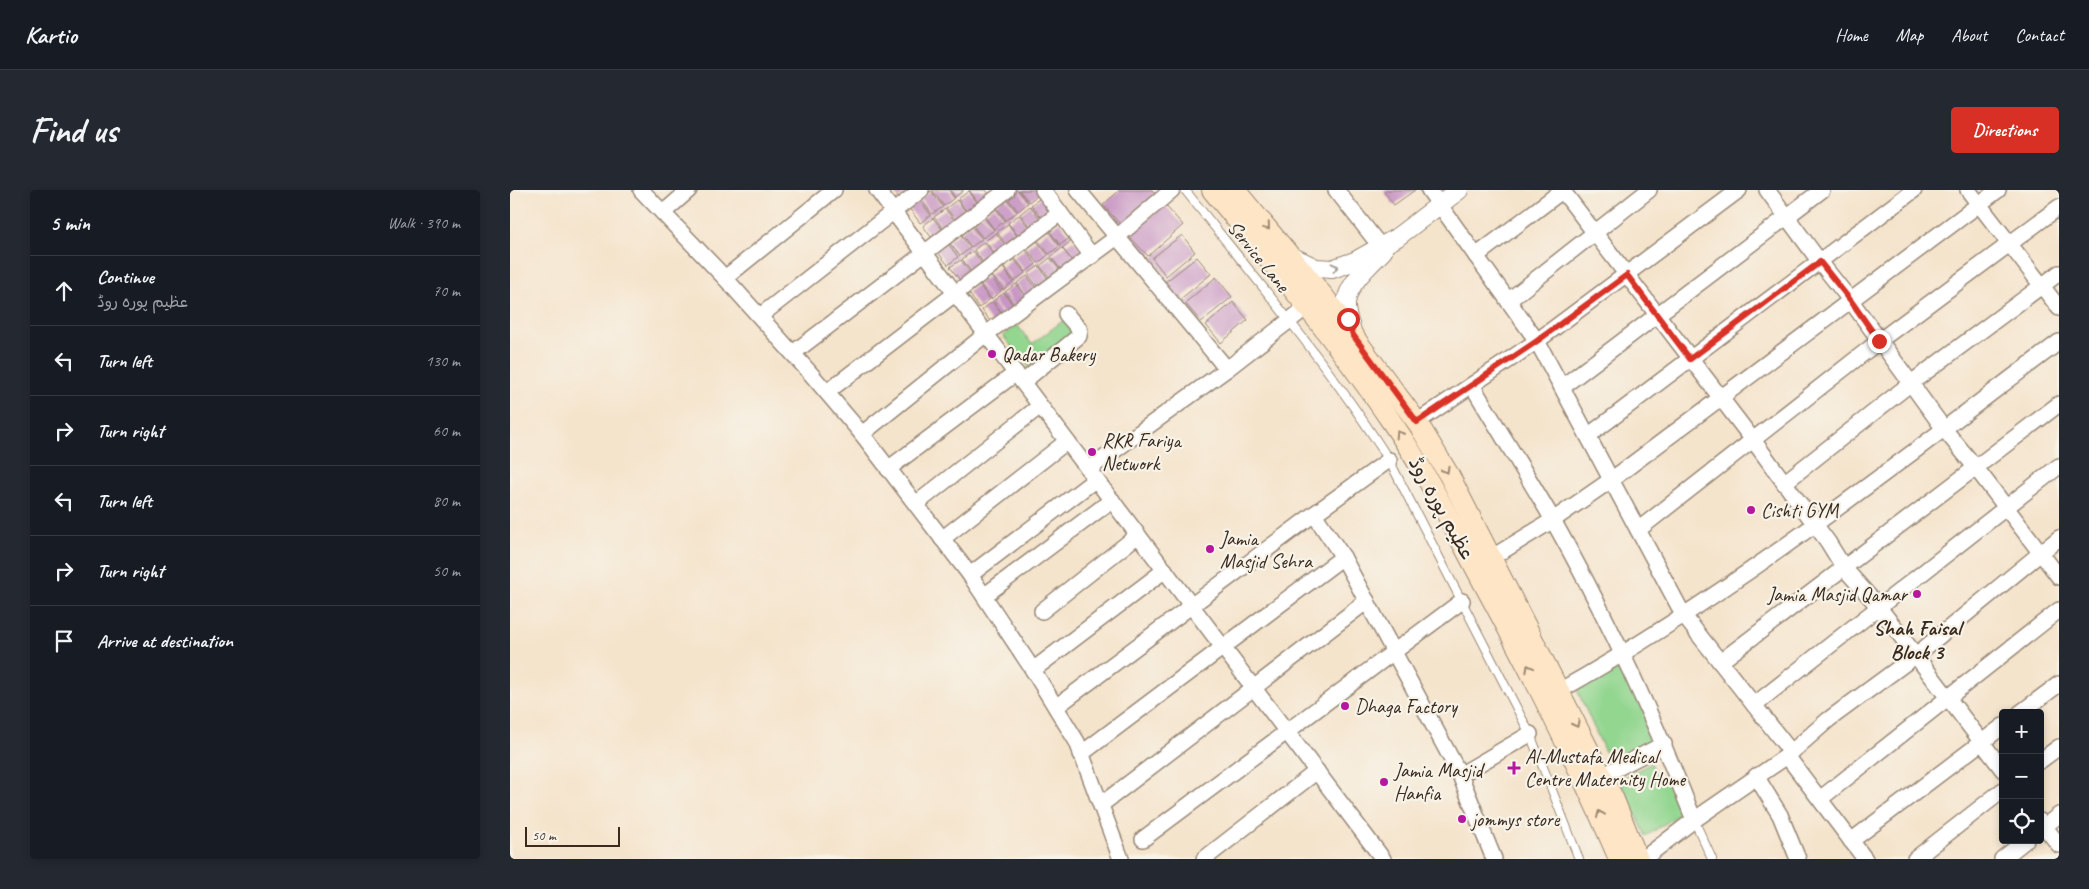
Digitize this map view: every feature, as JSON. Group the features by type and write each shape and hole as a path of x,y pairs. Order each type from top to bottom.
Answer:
{"main road":[{"name":"عظیم پورہ روڈ","path":"1212,190 1308,306 1391,422 1432,488 1547,701 1599,811 1619,859"},
{"name":"عظیم پورہ روڈ","path":"1235,190 1353,335 1417,422 1449,474 1614,800 1638,859"}],"street":[{"path":"642,190 760,316 827,392 862,434 970,575 1033,670 1077,742 1102,804 1121,859"},
{"path":"663,213 689,190"},
{"path":"725,278 834,190"},
{"path":"877,190 1383,859"},
{"path":"760,316 921,190"},
{"path":"793,353 1008,190"},
{"path":"1043,190 1092,256"},
{"path":"1078,190 1226,369"},
{"path":"862,434 986,334 1117,237 1172,190"},
{"path":"1336,190 1387,245"},
{"path":"1429,190 1537,341 1684,616 1754,705 1865,859"},
{"path":"1290,256 1316,268 1332,270 1387,245 1459,190"},
{"path":"1476,256 1563,190 1753,440 1844,568 1878,606 1999,765"},
{"path":"1508,300 1649,190"},
{"path":"1417,422 1537,341 1739,190"},
{"path":"1766,190 1785,218 1851,301 1944,429 2059,577"},
{"path":"1562,387 1822,190"},
{"path":"1588,436 1914,190"},
{"path":"1968,190 2059,308"},
{"path":"1491,558 1553,520 1611,480 1998,190"},
{"path":"1638,530 1879,341 2059,207"},
{"path":"827,392 1060,213"},
{"path":"1353,335 1346,304 1349,292 1387,245"},
{"path":"1784,483 1912,383 2059,273"},
{"path":"970,575 1093,474 1308,306"},
{"path":"888,469 1079,336 1080,330 1066,314"},
{"path":"1559,691 1623,655 1684,616 1814,524 2059,342"},
{"path":"1472,385 1553,520 1623,655 1664,744 1694,820"},
{"path":"1720,662 2059,404"},
{"path":"916,504 1040,406"},
{"path":"942,538 1066,442"},
{"path":"1056,707 1389,460"},
{"path":"1754,705 2059,466"},
{"path":"984,596 1112,500"},
{"path":"1314,514 1343,557 1460,775 1494,859"},
{"path":"1042,611 1138,535"},
{"path":"1643,859 1694,820 1789,754 1828,720 1915,656 2059,538"},
{"path":"1081,754 1343,557"},
{"path":"1033,670 1164,570"},
{"path":"1102,804 1367,601"},
{"path":"1143,839 1462,601"},
{"path":"1820,799 2059,610"},
{"path":"2025,709 2059,684"},
{"path":"1851,841 1999,729"},
{"path":"1460,775 1530,734"},
{"path":"1602,776 1664,744"},
{"path":"2044,758 2059,747"},
{"path":"1204,859 1317,771"},
{"path":"1756,776 1780,815 1798,859"},
{"path":"1915,859 1999,793"},
{"path":"2044,825 2059,815"},
{"path":"2044,828 2059,845"},
{"path":"2002,859 2021,844"}],"lane":[{"name":"Service Lane","path":"1185,190 1365,421 1389,460 1530,734 1579,859"},
{"path":"1694,820 1712,859"}],"green space":[{"path":"1064,320 1074,331 1029,367 1003,336 1017,325 1032,344"},
{"path":"1623,667 1657,738 1610,763 1577,690"},
{"path":"1651,763 1658,779 1671,774 1686,810 1646,836 1619,780"}],"building":[{"path":"893,190 909,190 899,198"},
{"path":"932,190 949,190 954,198 944,206"},
{"path":"950,190 964,190 955,197"},
{"path":"969,190 986,190 992,198 981,206"},
{"path":"1014,190 1018,190 1028,203 1018,211 1006,196"},
{"path":"1019,190 1036,190 1039,194 1029,202"},
{"path":"1120,190 1152,190 1157,196 1123,227 1103,205"},
{"path":"1386,190 1415,190 1394,205 1384,192"},
{"path":"931,191 943,207 932,214 921,199"},
{"path":"969,191 980,207 969,215 958,199"},
{"path":"1005,197 1017,212 1006,220 995,205"},
{"path":"1042,197 1053,212 1043,220 1031,205"},
{"path":"919,200 931,215 920,223 909,208"},
{"path":"957,200 968,215 958,223 946,208"},
{"path":"1164,204 1183,225 1148,256 1129,236"},
{"path":"994,206 1005,221 994,229 983,214"},
{"path":"1030,206 1042,221 1032,229 1020,214"},
{"path":"945,209 957,224 946,232 934,217"},
{"path":"982,215 994,230 983,238 971,223"},
{"path":"1019,215 1031,230 1020,238 1008,223"},
{"path":"933,218 945,233 934,241 923,226"},
{"path":"1059,222 1071,237 1060,245 1049,230"},
{"path":"970,224 982,239 971,247 960,232"},
{"path":"1008,224 1019,239 1008,247 997,232"},
{"path":"1048,231 1060,246 1049,254 1037,239"},
{"path":"959,233 970,248 960,256 948,241"},
{"path":"996,233 1007,248 997,256 985,241"},
{"path":"1182,235 1195,252 1166,276 1152,258"},
{"path":"1036,240 1048,255 1038,263 1026,248"},
{"path":"1073,240 1085,255 1074,263 1062,248"},
{"path":"947,242 958,257 948,265 936,250"},
{"path":"984,242 996,257 985,265 974,250"},
{"path":"1062,248 1074,263 1063,272 1051,257"},
{"path":"1025,249 1036,264 1026,272 1014,257"},
{"path":"973,251 984,266 973,274 962,259"},
{"path":"1197,257 1211,274 1178,301 1164,283"},
{"path":"1013,258 1025,273 1014,281 1003,266"},
{"path":"1050,258 1062,272 1052,281 1040,266"},
{"path":"961,260 972,275 962,283 950,267"},
{"path":"1002,266 1013,282 1003,290 991,274"},
{"path":"1039,266 1050,282 1040,290 1028,274"},
{"path":"990,275 1001,291 991,299 979,283"},
{"path":"1027,276 1039,291 1028,299 1017,283"},
{"path":"1216,277 1232,297 1201,322 1185,303"},
{"path":"978,284 990,299 979,308 968,292"},
{"path":"1016,284 1027,300 1016,308 1005,292"},
{"path":"1004,293 1015,308 1005,316 993,301"},
{"path":"992,302 1004,317 993,325 982,310"},
{"path":"1233,302 1248,320 1221,343 1206,325"}],"place":[{"name":"Qadar Bakery","path":"992,354"},
{"name":"RKR Fariya Network","path":"1092,452"},
{"name":"Cishti GYM","path":"1751,510"},
{"name":"Jamia Masjid Sehra","path":"1210,549"},
{"name":"Jamia Masjid Qamar","path":"1917,594"},
{"name":"Dhaga Factory","path":"1345,706"},
{"name":"Al-Mustafa Medical Centre Maternity Home","path":"1514,768"},
{"name":"Jamia Masjid Hanfia","path":"1384,782"},
{"name":"jommys store","path":"1462,819"}],"district":[{"name":"Shah Faisal Block 3","path":"1917,640"}],"route":[{"path":"1348,319 1353,335 1417,422 1537,341 1627,275 1690,359 1820,262 1851,301 1879,341"}]}
